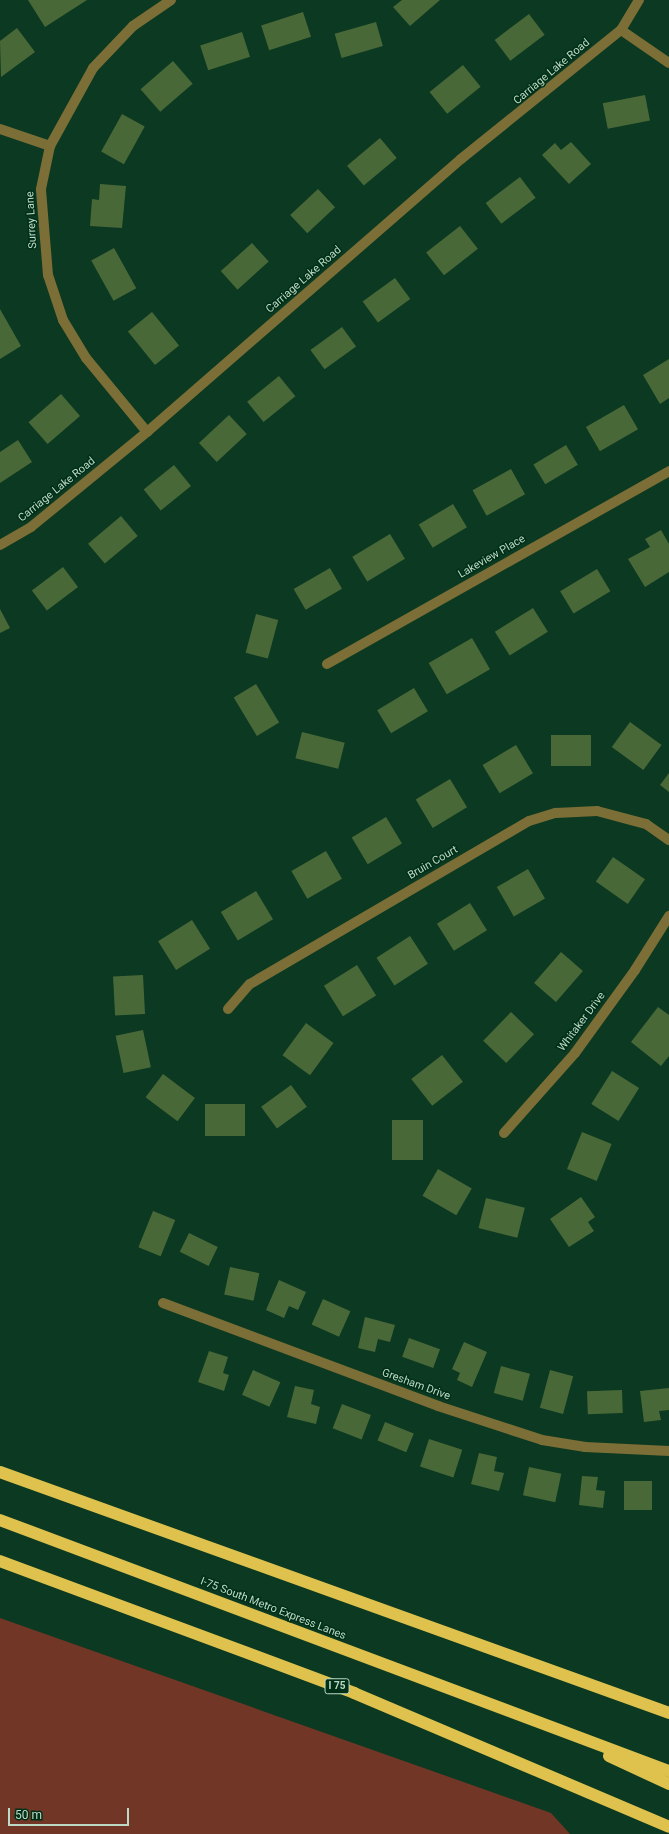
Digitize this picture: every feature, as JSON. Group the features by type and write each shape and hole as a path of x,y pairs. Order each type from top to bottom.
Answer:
{"highway":[{"path":"0,1472 669,1713"},
{"name":"I-75 South Metro Express Lanes","path":"0,1520 537,1723 669,1771"},
{"name":"I 75","path":"0,1561 354,1692 669,1826"},
{"name":"I-75 South Metro Express Lanes","path":"537,1723 669,1784"}],"street":[{"name":"Surrey Lane","path":"147,432 86,358 63,320 48,275 43,230 41,189 50,146 94,68 134,26 171,0"},
{"path":"639,0 621,30 669,63"},
{"name":"Carriage Lake Road","path":"0,545 31,527 147,432 461,160 621,30"},
{"path":"0,129 50,146"},
{"name":"Lakeview Place","path":"327,664 669,471"},
{"name":"Bruin Court","path":"228,1009 250,984 529,821 556,813 597,811 646,824 669,840"},
{"name":"Whitaker Drive","path":"504,1133 574,1053 635,970 669,916"},
{"name":"Gresham Drive","path":"163,1303 438,1406 542,1440 585,1447 669,1451"}],"shaded area":[{"path":"0,1618 551,1813 570,1834 0,1834"}],"building":[{"path":"28,0 87,0 45,27"},
{"path":"402,0 440,0 410,26 393,7"},
{"path":"303,12 311,37 269,50 261,26"},
{"path":"529,14 545,35 510,61 495,40"},
{"path":"376,22 383,46 342,58 335,34"},
{"path":"17,28 35,52 1,77 0,41"},
{"path":"242,32 250,57 208,70 200,46"},
{"path":"173,61 193,84 160,112 141,89"},
{"path":"463,65 481,87 447,114 430,92"},
{"path":"645,95 650,121 608,129 603,103"},
{"path":"122,114 145,127 124,164 101,152"},
{"path":"380,138 397,158 364,186 347,166"},
{"path":"571,142 591,164 569,184 542,155 555,143 561,150"},
{"path":"520,177 536,198 501,224 486,203"},
{"path":"100,184 126,186 122,228 90,226 92,199 99,200"},
{"path":"318,189 335,207 307,233 290,215"},
{"path":"460,226 478,249 444,275 426,252"},
{"path":"252,243 269,262 238,290 221,271"},
{"path":"114,248 136,288 114,301 91,261"},
{"path":"395,278 410,299 378,323 363,302"},
{"path":"0,309 21,346 0,359"},
{"path":"152,312 179,345 155,365 128,332"},
{"path":"342,327 356,346 325,369 310,350"},
{"path":"669,359 669,398 660,404 643,375"},
{"path":"279,376 295,396 263,422 247,402"},
{"path":"61,394 80,416 48,444 29,422"},
{"path":"624,405 638,429 600,451 586,427"},
{"path":"229,415 247,434 217,462 199,443"},
{"path":"18,440 32,462 0,483 0,452"},
{"path":"566,445 578,465 545,484 533,465"},
{"path":"174,465 191,486 161,511 144,490"},
{"path":"511,469 525,494 487,516 473,490"},
{"path":"453,504 467,527 433,548 419,525"},
{"path":"121,516 138,536 105,564 88,544"},
{"path":"661,530 669,544 669,572 645,587 628,559 650,547 645,539"},
{"path":"390,534 405,559 367,582 352,557"},
{"path":"63,567 78,587 47,610 32,590"},
{"path":"330,568 342,589 306,610 294,589"},
{"path":"597,569 610,591 574,613 560,591"},
{"path":"533,608 548,632 510,656 495,632"},
{"path":"0,609 10,628 0,633"},
{"path":"256,614 278,620 268,659 246,653"},
{"path":"472,638 490,669 447,694 429,663"},
{"path":"256,684 279,723 257,736 234,697"},
{"path":"414,688 428,711 391,733 377,710"},
{"path":"630,722 662,745 643,770 612,747"},
{"path":"302,732 345,743 338,769 295,758"},
{"path":"551,735 591,735 591,766 551,766"},
{"path":"516,745 533,773 500,793 483,765"},
{"path":"669,773 669,792 660,785"},
{"path":"450,779 467,807 433,828 416,800"},
{"path":"386,817 402,844 368,864 352,838"},
{"path":"326,851 342,879 307,899 291,871"},
{"path":"613,857 645,879 628,904 596,882"},
{"path":"528,869 545,898 514,916 497,887"},
{"path":"256,891 273,919 238,940 221,912"},
{"path":"470,903 487,930 454,951 437,924"},
{"path":"192,920 210,949 176,970 158,941"},
{"path":"410,936 428,964 394,985 376,958"},
{"path":"561,952 583,971 556,1002 534,983"},
{"path":"357,965 376,996 343,1016 324,986"},
{"path":"143,975 145,1014 115,1016 113,977"},
{"path":"658,1007 669,1015 669,1056 661,1066 631,1042"},
{"path":"511,1012 534,1034 506,1063 483,1041"},
{"path":"306,1023 334,1043 310,1075 282,1055"},
{"path":"143,1030 151,1067 124,1073 116,1036"},
{"path":"442,1055 463,1082 432,1106 411,1079"},
{"path":"612,1071 639,1088 618,1121 591,1104"},
{"path":"163,1074 195,1098 177,1121 146,1097"},
{"path":"291,1085 307,1107 277,1129 261,1107"},
{"path":"205,1104 245,1104 245,1136 205,1136"},
{"path":"392,1120 423,1120 423,1160 392,1160"},
{"path":"582,1132 612,1144 597,1181 567,1169"},
{"path":"438,1169 472,1188 456,1215 422,1196"},
{"path":"581,1197 595,1217 588,1222 594,1231 569,1247 550,1219"},
{"path":"486,1198 525,1208 517,1238 479,1228"},
{"path":"153,1211 175,1220 161,1256 138,1247"},
{"path":"189,1233 218,1247 209,1266 180,1252"},
{"path":"230,1267 259,1273 254,1301 224,1294"},
{"path":"279,1280 306,1292 298,1310 289,1306 284,1318 266,1310"},
{"path":"323,1299 350,1311 339,1337 312,1325"},
{"path":"365,1317 395,1325 390,1342 378,1339 375,1352 358,1348"},
{"path":"409,1338 440,1349 433,1368 402,1357"},
{"path":"464,1342 487,1352 472,1387 457,1380 460,1373 452,1369"},
{"path":"209,1351 228,1357 223,1373 229,1375 224,1391 198,1382"},
{"path":"501,1366 530,1374 523,1401 494,1393"},
{"path":"253,1370 280,1382 269,1407 242,1395"},
{"path":"550,1370 573,1376 563,1414 540,1408"},
{"path":"295,1386 314,1390 311,1404 320,1407 316,1424 287,1417"},
{"path":"669,1388 669,1410 659,1411 661,1420 644,1422 640,1391"},
{"path":"622,1390 623,1413 588,1414 587,1391"},
{"path":"342,1404 371,1415 362,1439 333,1428"},
{"path":"385,1422 414,1434 406,1452 378,1441"},
{"path":"429,1439 462,1450 453,1477 420,1467"},
{"path":"479,1453 497,1457 494,1471 504,1473 499,1491 471,1484"},
{"path":"529,1467 561,1474 555,1502 523,1495"},
{"path":"582,1476 598,1477 596,1490 605,1491 603,1508 579,1505"},
{"path":"624,1481 652,1481 652,1510 624,1510"}]}
